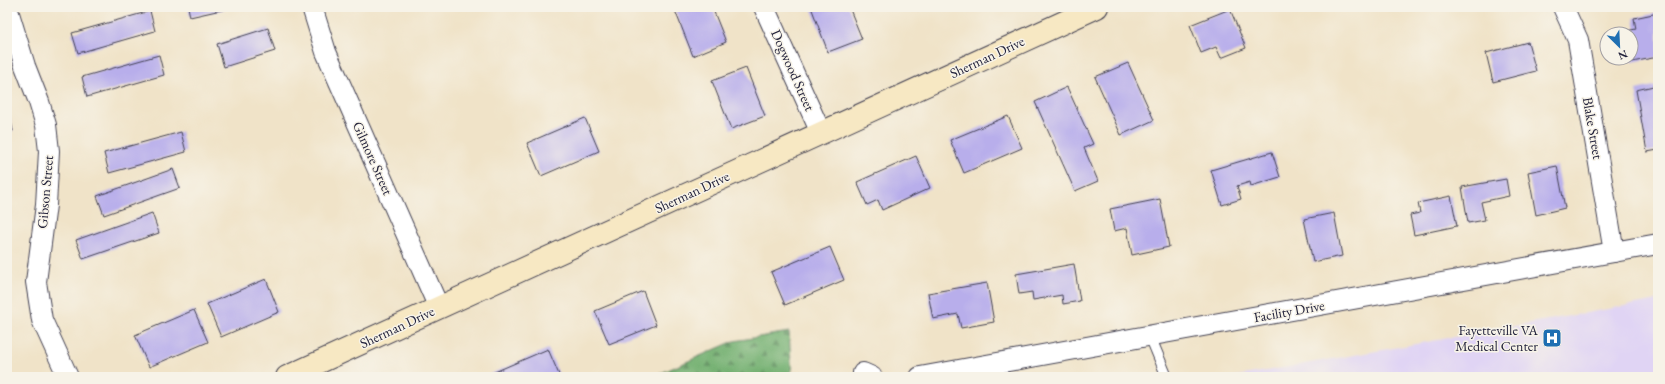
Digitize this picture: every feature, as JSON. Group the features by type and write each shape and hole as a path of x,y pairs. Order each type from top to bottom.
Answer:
{"street":[{"name":"Gibson Street","path":"7,7 25,66 46,125 49,152 46,198 36,282 42,320 68,377"},
{"name":"Gilmore Street","path":"312,7 326,52 439,308"},
{"name":"Dogwood Street","path":"764,7 821,133"},
{"name":"Sherman Drive","path":"287,377 1097,7"},
{"name":"Blake Street","path":"1563,7 1578,40 1614,252"},
{"name":"Facility Drive","path":"920,377 1658,244"}],"lane":[{"path":"1150,336 1167,377"}],"shaded area":[{"name":"Fayetteville VA Medical Center","path":"1658,300 1658,377 1233,377"}],"green space":[{"path":"789,332 792,377 652,377 734,341"}],"building":[{"path":"188,7 230,7 230,8 190,17"},
{"path":"712,7 726,42 693,56 674,8"},
{"path":"811,7 849,7 862,39 828,52"},
{"path":"1230,9 1246,48 1221,58 1216,47 1201,53 1190,25"},
{"path":"150,11 155,31 78,53 72,33"},
{"path":"1658,13 1658,57 1639,61 1639,26 1635,26 1634,18"},
{"path":"268,28 275,51 224,67 217,44"},
{"path":"1528,42 1536,71 1493,82 1486,53"},
{"path":"159,55 164,75 87,97 82,77"},
{"path":"1128,63 1154,120 1121,135 1095,77"},
{"path":"746,68 765,116 731,129 712,81"},
{"path":"1658,85 1658,150 1647,152 1636,90"},
{"path":"1067,87 1093,144 1084,148 1098,181 1075,191 1035,102"},
{"path":"7,111 9,111 13,131 7,132"},
{"path":"1008,116 1022,148 964,173 950,140"},
{"path":"585,118 599,151 541,176 527,143"},
{"path":"181,132 186,152 109,173 104,153"},
{"path":"1272,152 1280,177 1251,186 1250,182 1237,186 1241,199 1222,205 1211,170"},
{"path":"916,156 930,188 882,210 878,200 867,205 857,182"},
{"path":"1557,166 1565,208 1536,215 1528,172"},
{"path":"173,169 180,188 104,215 97,196"},
{"path":"1506,179 1509,196 1481,202 1485,220 1468,223 1462,187"},
{"path":"1451,196 1457,226 1414,235 1410,215 1420,213 1418,203"},
{"path":"1160,199 1169,247 1132,255 1127,228 1114,231 1110,209"},
{"path":"152,213 159,233 83,259 76,240"},
{"path":"1334,213 1342,256 1313,262 1304,219"},
{"path":"830,247 844,280 785,305 771,272"},
{"path":"1074,264 1080,301 1063,304 1062,295 1033,300 1032,292 1019,294 1016,274"},
{"path":"266,279 279,312 221,337 207,304"},
{"path":"987,283 994,322 961,328 958,314 933,319 928,293"},
{"path":"643,291 656,325 609,344 595,311"},
{"path":"194,310 208,342 149,367 135,335"},
{"path":"548,349 560,377 491,377 490,374"}],"place":[{"name":"Fayetteville VA Medical Center","path":"1552,338"}]}
